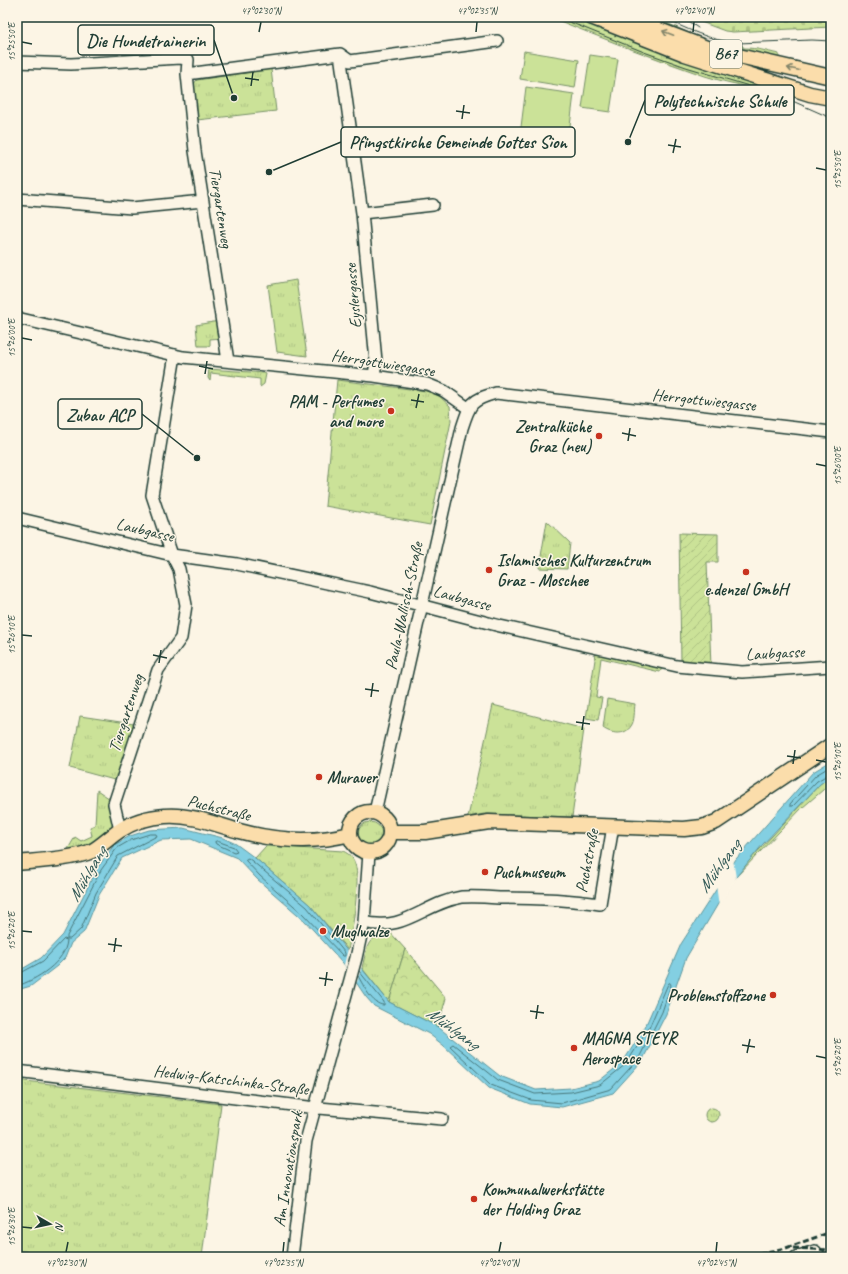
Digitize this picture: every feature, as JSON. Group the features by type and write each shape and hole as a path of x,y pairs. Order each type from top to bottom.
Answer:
{"main road":[{"name":"B67","path":"591,17 685,54 810,94 831,98"},
{"name":"B67","path":"625,17 712,50 831,77"},
{"name":"Puchstraße","path":"391,832 425,832 489,822 684,829 716,822 831,745"},
{"path":"375,812 388,821 391,832 386,845 382,849 369,853 355,846 350,834 355,819 363,813 375,812"},
{"name":"Puchstraße","path":"17,864 81,854 92,850 120,830 135,822 164,816 180,816 255,835 284,840 313,841 350,834"}],"street":[{"path":"187,74 340,54 350,61 497,41"},
{"name":"Eyslergasse","path":"340,54 362,213 376,361 374,376"},
{"name":"Tiergartenweg","path":"17,62 71,64 181,58 188,60 187,74 195,151 228,361"},
{"path":"17,199 132,208 203,201"},
{"path":"362,213 433,205"},
{"name":"Herrgottwiesgasse","path":"17,318 143,346 175,355 374,376 435,386 468,408 478,398 496,393 831,432"},
{"name":"Tiergartenweg","path":"120,830 114,804 158,670 181,638 186,605 179,569 172,555 152,494 175,355"},
{"name":"Paula-Wallisch-Straße","path":"375,812 462,428 468,408"},
{"name":"Laubgasse","path":"17,518 172,555 238,564 423,604 500,626 677,666 742,672 831,666"},
{"name":"Puchstraße","path":"364,922 384,926 398,923 441,902 463,897 563,899 600,904 613,826"},
{"name":"Am Innovationspark","path":"292,1257 306,1141 314,1107 356,958 364,922 369,853"},
{"name":"Hedwig-Katschinka-Straße","path":"17,1071 314,1107 442,1119"},
{"path":"796,1257 815,1251 820,1257"}],"green space":[{"path":"550,17 578,17 636,41 780,89 779,96 705,76 627,48"},
{"path":"636,17 653,17 710,42 743,46 743,48 758,49 779,54 779,58 795,61 795,64 704,42"},
{"path":"701,17 831,17 831,27 733,32 725,31 701,22"},
{"path":"524,51 579,60 575,88 520,79"},
{"path":"590,55 618,59 610,112 582,108"},
{"path":"271,69 276,111 197,120 192,86 197,80"},
{"path":"526,87 574,94 568,142 520,135"},
{"path":"296,280 307,356 277,352 268,285"},
{"path":"219,321 221,338 210,339 210,346 198,346 196,325"},
{"path":"209,369 266,374 264,384 260,387 260,379 211,373 210,381 208,378"},
{"path":"337,380 426,391 438,395 450,406 451,421 430,525 325,506"},
{"path":"547,521 570,543 567,569 539,568"},
{"path":"679,533 718,534 718,562 707,562 711,667 681,662"},
{"path":"596,653 662,668 660,672 601,658 596,697 602,698 598,720 586,718"},
{"path":"607,699 635,704 632,724 622,733 610,732 603,728"},
{"path":"493,705 584,729 572,817 484,814 468,817"},
{"path":"80,716 134,724 118,781 70,768"},
{"path":"831,776 831,783 802,808 736,877 736,875 820,784"},
{"path":"97,790 113,801 113,823 110,831 106,836 94,843 69,851 68,849 75,837 81,841 92,836 90,827 95,825"},
{"path":"370,822 379,825 382,834 379,843 370,846 361,843 358,834 361,825"},
{"path":"266,846 343,851 352,858 357,872 357,882 352,931 348,950 310,905 255,858"},
{"path":"388,930 405,949 389,1002 362,968 365,953 371,941"},
{"path":"405,949 446,998 438,1027 389,1002"},
{"path":"17,1080 221,1104 202,1257 65,1257 17,1250"},
{"path":"709,1108 715,1108 719,1112 719,1118 715,1122 709,1122 705,1118 705,1112"}],"water":[{"path":"831,761 831,776 820,784 763,844 728,887 686,958 666,1014 642,1061 613,1093 562,1107 530,1104 489,1088 429,1034 374,1006 366,997 343,963 305,921 257,879 237,858 191,839 161,840 122,858 99,895 84,932 71,943 65,958 31,986 17,990 17,972 41,958 63,935 98,867 114,845 130,836 149,830 183,828 223,838 236,844 255,858 310,905 389,1002 438,1027 500,1076 536,1090 571,1088 599,1081 623,1062 645,1027 681,944 736,859 813,772"}],"pier":[{"path":"733,859 736,878 719,906 716,885"},
{"path":"348,949 362,966 357,983 344,965"}],"tram line":[{"path":"557,17 686,67 779,95 831,118"},
{"path":"660,17 698,33 728,42 831,41"},
{"path":"682,17 698,28"}],"railway":[{"path":"742,1257 786,1248 831,1232"},
{"path":"793,1248 831,1250"}],"place":[{"name":"Die Hundetrainerin","path":"234,98"},
{"name":"Polytechnische Schule","path":"628,142"},
{"name":"Pfingstkirche Gemeinde Gottes Sion","path":"269,172"},
{"name":"PAM - Perfumes and more","path":"391,411"},
{"name":"Zentralküche Graz (neu)","path":"599,436"},
{"name":"Zubau ACP","path":"197,458"},
{"name":"Islamisches Kulturzentrum Graz - Moschee","path":"489,570"},
{"name":"e.denzel GmbH","path":"746,572"},
{"name":"Murauer","path":"319,777"},
{"name":"Puchmuseum","path":"485,872"},
{"name":"Muglwalze","path":"323,931"},
{"name":"Problemstoffzone","path":"773,995"},
{"name":"MAGNA STEYR Aerospace","path":"574,1048"},
{"name":"Kommunalwerkstätte der Holding Graz","path":"474,1199"}],"water label":[{"name":"Mühlgang","path":"719,866"},
{"name":"Mühlgang","path":"87,874"},
{"name":"Mühlgang","path":"453,1028"}]}
